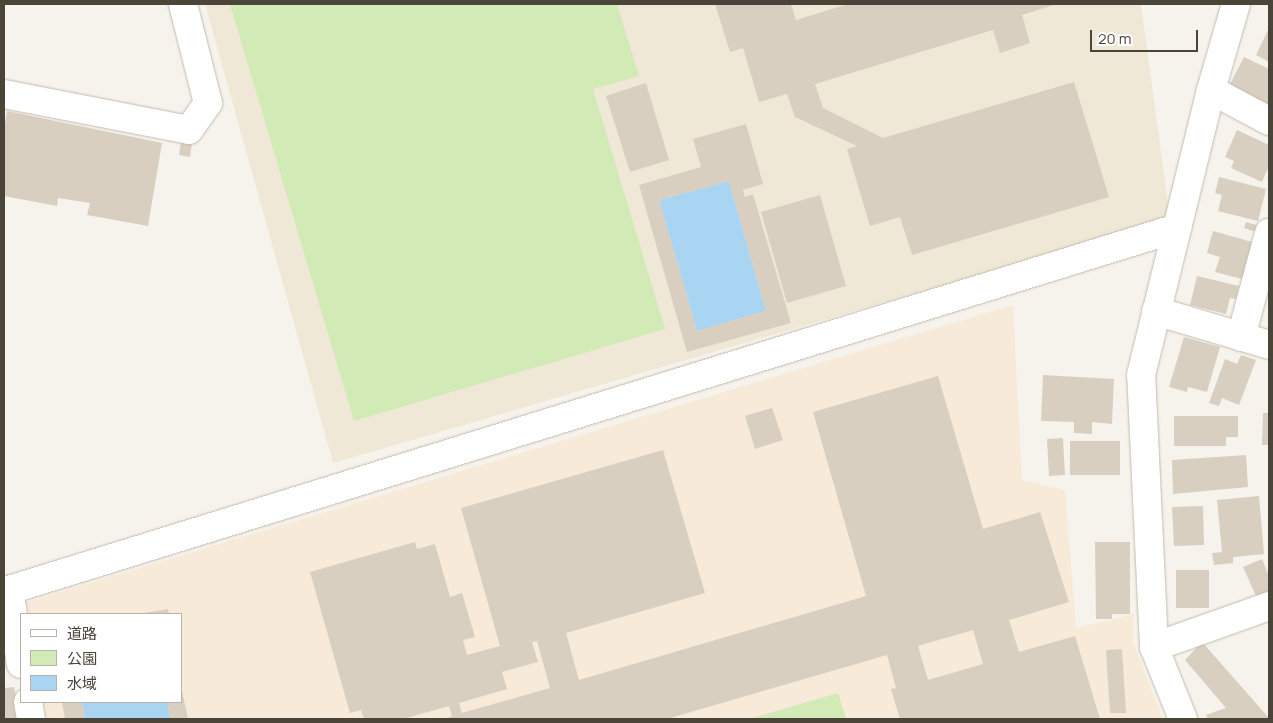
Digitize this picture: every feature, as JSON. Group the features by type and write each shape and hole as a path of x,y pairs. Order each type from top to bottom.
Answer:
{"street":[{"path":"4,94 189,130 208,103 183,4"},
{"path":"1183,719 1154,647 1141,375 1211,90 1236,4"},
{"path":"1211,90 1269,121"},
{"path":"20,658 9,590 1177,228"},
{"path":"1241,338 1269,233"},
{"path":"1156,311 1269,345"},
{"path":"1154,647 1269,606"},
{"path":"28,703 31,719"}],"shaded area":[{"path":"205,4 1141,4 1170,219 333,463"},
{"path":"1013,305 1022,480 1065,490 1076,628 1134,614 1133,642 1163,719 46,719 43,703 182,703 182,613 29,613 27,602"}],"green space":[{"path":"230,4 617,4 639,76 593,89 665,329 354,421"},
{"path":"838,693 846,719 749,719"}],"water":[{"path":"729,181 766,311 697,331 659,200"},
{"path":"82,703 167,703 171,719 85,719"}],"building":[{"path":"715,4 791,4 796,20 848,4 1057,4 1022,15 1030,43 1000,53 993,30 815,84 823,108 883,138 1074,82 1109,197 912,255 900,217 870,226 847,149 857,146 795,117 787,94 759,102 743,48 730,52"},
{"path":"1269,28 1269,62 1256,55"},
{"path":"1244,57 1269,69 1269,111 1229,86"},
{"path":"646,83 669,160 630,172 606,96"},
{"path":"7,111 162,143 148,226 87,215 90,203 58,198 57,206 4,196 4,130"},
{"path":"746,124 763,184 743,190 745,197 753,194 791,323 687,352 639,185 701,167 693,139","holes":["729,181 766,311 697,331 659,200"]},
{"path":"1237,130 1269,145 1269,166 1262,182 1231,168 1234,161 1225,157"},
{"path":"181,141 192,143 190,157 179,155"},
{"path":"1219,177 1266,189 1258,221 1218,211 1222,195 1215,193"},
{"path":"820,195 846,286 787,303 761,212"},
{"path":"1246,222 1264,227 1262,234 1244,228"},
{"path":"1213,231 1252,242 1242,279 1215,272 1220,257 1207,253"},
{"path":"1197,276 1239,286 1236,299 1230,298 1226,314 1190,305"},
{"path":"1184,337 1220,347 1207,392 1188,387 1187,392 1169,387"},
{"path":"1241,355 1256,360 1239,405 1222,398 1219,406 1209,403 1225,359 1237,364"},
{"path":"1043,375 1114,379 1112,424 1092,422 1092,434 1074,433 1074,422 1041,421"},
{"path":"938,376 983,529 1040,512 1069,602 1009,620 1019,652 1075,636 1100,719 900,719 891,689 896,688 887,655 667,719 444,719 452,716 449,706 403,719 364,719 361,710 350,713 310,572 415,542 417,549 435,544 450,597 462,593 475,637 463,640 467,655 500,646 461,508 663,450 705,593 566,633 579,680 866,596 813,412","holes":["973,630 983,664 928,680 918,646","537,641 550,688 462,713 459,703 507,689 502,672 538,662 532,642"]},
{"path":"772,408 783,440 755,449 745,416"},
{"path":"1263,413 1269,413 1269,445 1262,445"},
{"path":"1174,416 1238,416 1238,437 1226,437 1226,446 1174,446"},
{"path":"1063,438 1065,475 1049,476 1047,439"},
{"path":"1070,441 1120,441 1120,475 1070,475"},
{"path":"1246,455 1248,487 1173,494 1172,460"},
{"path":"1259,496 1264,554 1233,557 1233,563 1214,565 1212,553 1222,552 1217,500"},
{"path":"1203,506 1204,545 1174,546 1172,507"},
{"path":"1095,542 1130,542 1130,614 1112,614 1112,619 1096,619"},
{"path":"1262,559 1269,576 1269,591 1256,596 1243,567"},
{"path":"1176,570 1209,570 1209,608 1176,608"},
{"path":"168,609 169,613 144,613"},
{"path":"1202,642 1269,719 1208,719 1206,715 1226,708 1185,660"},
{"path":"1122,649 1126,713 1110,713 1106,650"},
{"path":"14,687 20,719 4,719 4,688"},
{"path":"182,691 188,719 171,719 167,703 182,703"},
{"path":"62,703 82,703 85,719 65,719"}]}
